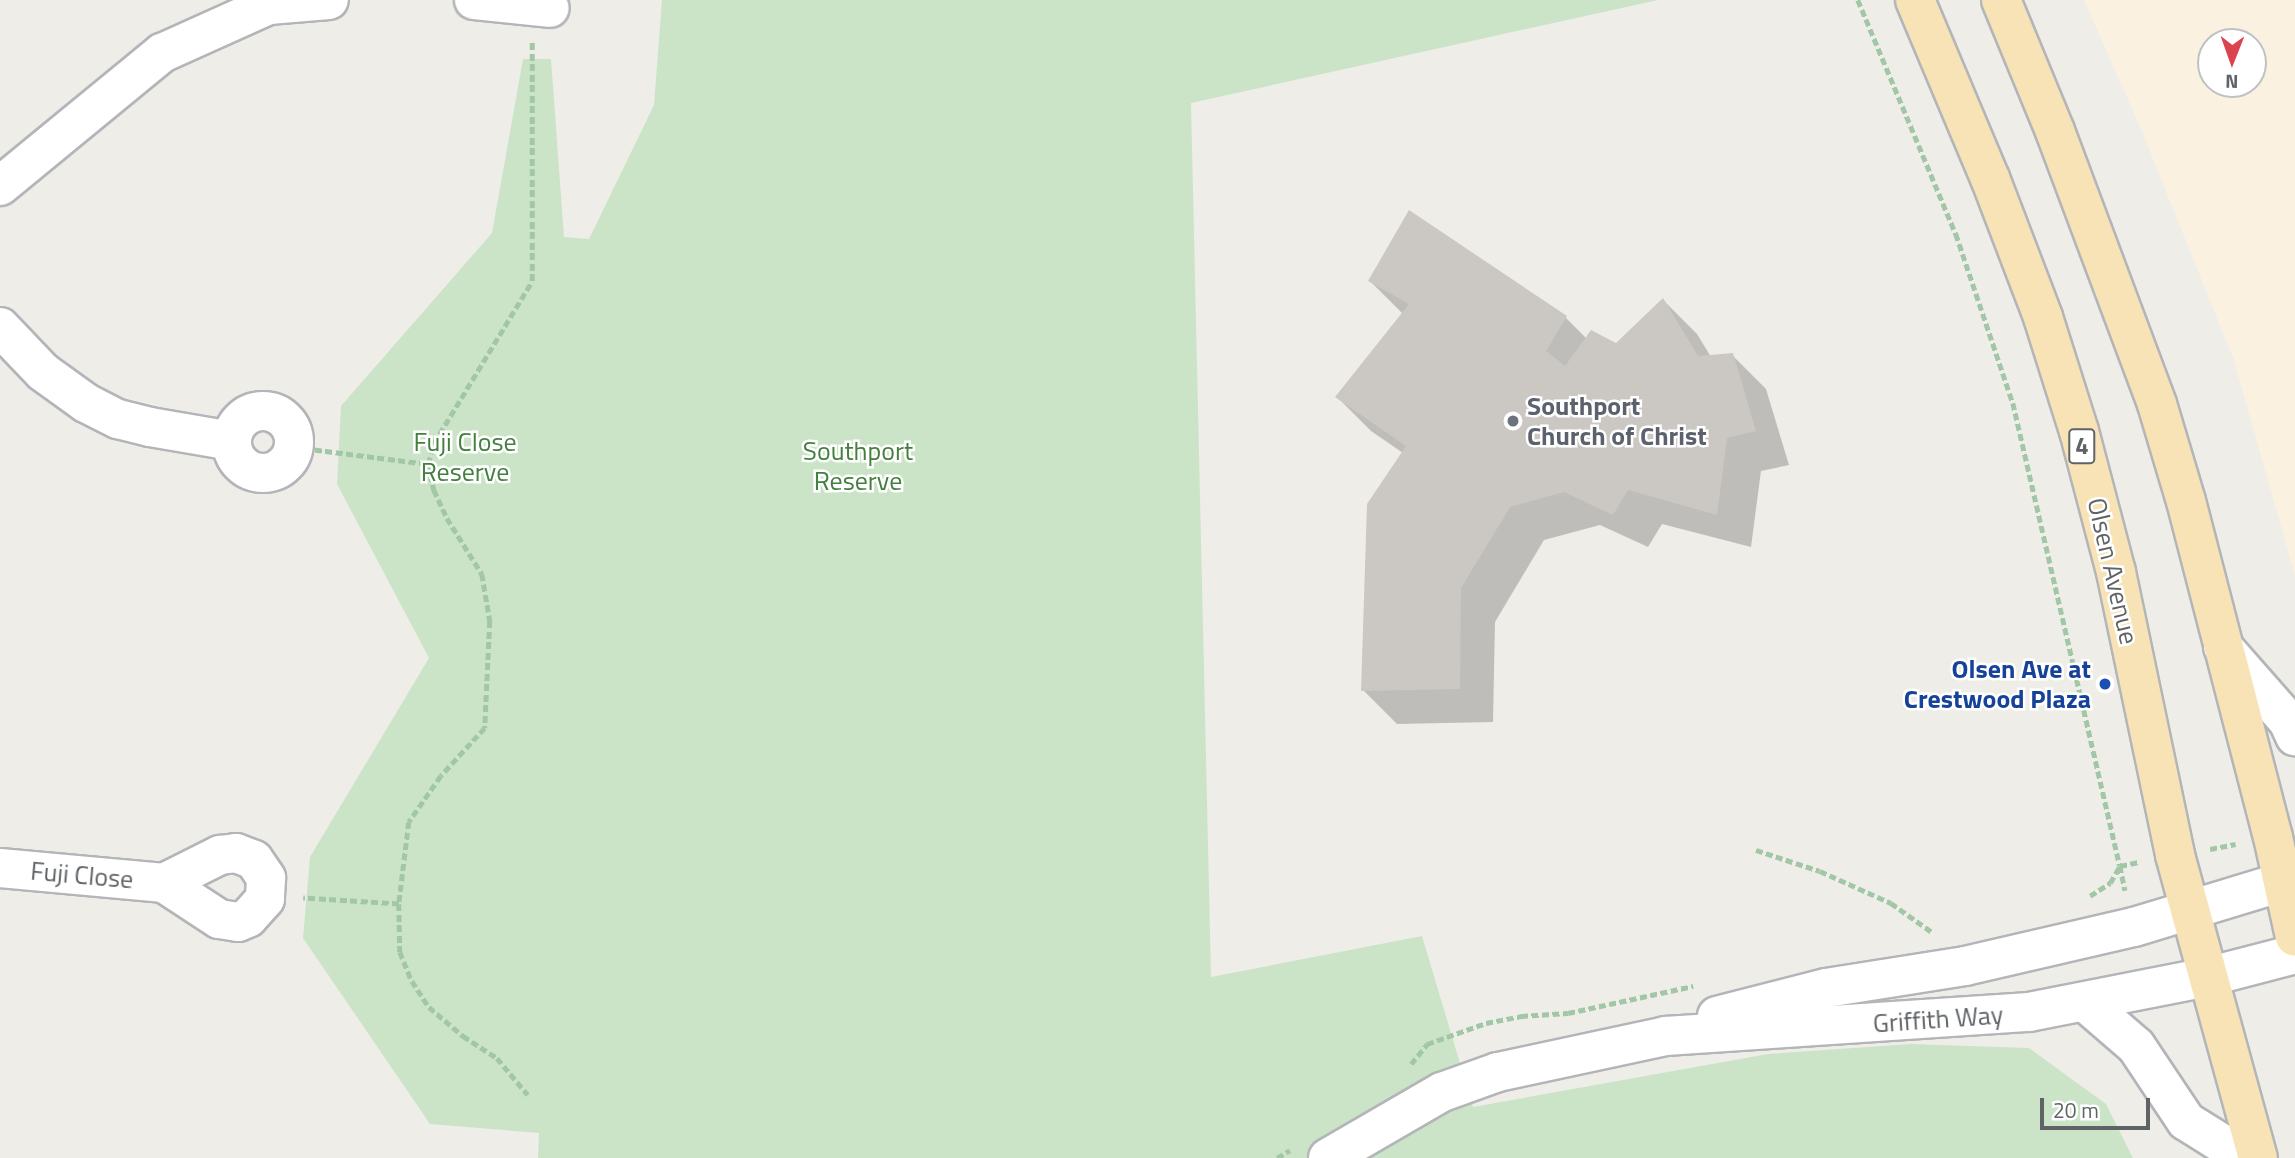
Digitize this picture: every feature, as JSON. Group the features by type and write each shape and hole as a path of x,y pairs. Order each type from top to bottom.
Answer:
{"main road":[{"name":"Olsen Avenue","path":"1915,0 1990,178 2029,279 2079,431 2116,572 2175,855 2258,1158"},
{"path":"2001,0 2055,131 2157,404 2186,501 2273,837 2289,879 2295,937"}],"street":[{"path":"0,186 162,53 269,5 329,0"},
{"path":"474,0 541,7"},
{"path":"0,327 43,372 86,404 118,419 232,441 233,450 244,466 262,473 281,468 288,461 294,447"},
{"path":"2222,647 2288,721 2295,736"},
{"name":"Fuji Close","path":"0,868 164,883 211,914 228,921 248,918 261,906 266,878 254,860 236,853 220,855 164,883"},
{"name":"Griffith Way","path":"1667,1036 1715,1017 1826,988 1965,966 2134,927 2289,879"},
{"name":"Griffith Way","path":"1328,1158 1453,1088 1498,1072 1667,1036 2029,1012 2207,977 2295,954"},
{"path":"2085,1002 2136,1046 2186,1121 2245,1158"}],"path":[{"path":"1858,0 1956,234 2013,403 2120,866 2273,837"},
{"path":"528,1095 498,1058 463,1036 429,1007 412,981 400,952 399,904 410,822 441,776 485,728 489,621 482,574 447,518 434,490 428,464 434,443 532,281 541,7"},
{"path":"294,447 428,464"},
{"path":"1756,850 1820,871 1891,903 1938,936"},
{"path":"265,895 399,904"}],"shaded area":[{"path":"2084,0 2295,0 2295,576 2234,360 2141,129"}],"green space":[{"name":"Southport Reserve","path":"662,0 1658,0 1191,103 1211,977 1422,936 1473,1107 1768,1054 1911,1044 2029,1048 2106,1104 2133,1158 538,1158 539,1133 430,1124 303,938 310,857 429,658 337,484 341,406 492,233 523,59 551,59 564,237 589,239 654,105"}],"building":[{"path":"1409,210 1567,316 1546,351 1565,366 1591,330 1616,343 1663,298 1698,356 1733,353 1756,431 1727,438 1717,515 1628,490 1613,515 1564,492 1510,507 1461,588 1460,689 1361,691 1367,504 1406,446 1335,397 1409,304 1368,281"}],"place":[{"name":"Southport Church of Christ","path":"1513,421"},
{"name":"Olsen Ave at Crestwood Plaza","path":"2105,684"}],"park label":[{"name":"Fuji Close Reserve","path":"465,457"}]}
